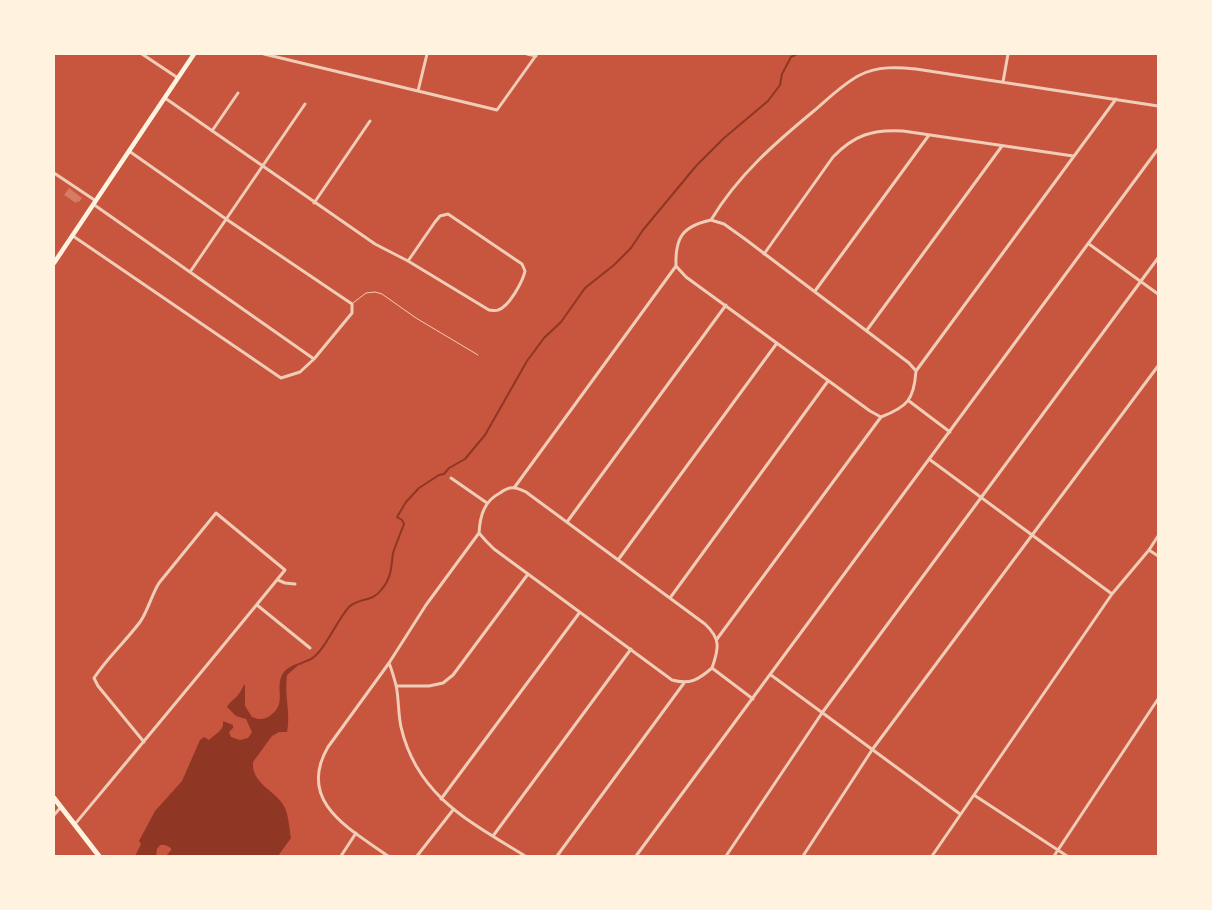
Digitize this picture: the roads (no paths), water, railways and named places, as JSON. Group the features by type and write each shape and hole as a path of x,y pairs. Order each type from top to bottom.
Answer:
{"main road":[{"path":"54,260 73,236 194,54"},
{"path":"54,798 99,856"}],"street":[{"path":"142,54 178,78"},
{"path":"264,54 497,110 537,55"},
{"path":"418,91 427,54"},
{"path":"527,54 537,55"},
{"path":"1003,82 1008,54"},
{"path":"711,220 744,173 772,146 860,75 886,68 901,67 1158,106"},
{"path":"212,131 238,93"},
{"path":"165,98 375,244 408,261 490,310 497,311 505,306 521,283 525,271 522,264 448,214 440,216 408,261"},
{"path":"717,639 881,417 901,409 909,401 915,386 916,371 1116,99"},
{"path":"190,272 305,104"},
{"path":"314,203 370,121"},
{"path":"764,254 833,157 856,138 871,132 903,131 1074,156"},
{"path":"815,292 929,135"},
{"path":"866,330 1002,146"},
{"path":"636,856 1158,149"},
{"path":"73,236 281,378 300,372 314,359 352,313 352,304 129,151"},
{"path":"54,173 314,359"},
{"path":"388,856 336,818 325,804 320,792 318,776 320,760 389,663 426,605 479,532 480,520 487,503 495,495 514,488 676,266 678,240 682,233 692,226 711,220 724,224 866,330 909,363 916,371"},
{"path":"1089,244 1158,294"},
{"path":"726,856 822,713 1158,258"},
{"path":"676,266 686,277 828,381 881,417"},
{"path":"567,522 726,305"},
{"path":"618,560 777,343"},
{"path":"803,856 872,750 1158,366"},
{"path":"670,598 828,381"},
{"path":"909,401 950,432"},
{"path":"930,459 1112,594"},
{"path":"451,478 487,503"},
{"path":"479,532 490,545 672,680 684,683 699,678 712,668 716,656 717,639 713,631 526,492 514,488"},
{"path":"75,824 144,742 278,580 285,570 216,513 159,583 140,622 94,678 98,686 144,742"},
{"path":"932,856 1112,594 1149,550 1158,536"},
{"path":"1149,550 1158,556"},
{"path":"396,686 429,686 443,683 453,675 528,574"},
{"path":"278,580 295,584"},
{"path":"257,605 310,648"},
{"path":"441,799 580,612"},
{"path":"493,836 631,649"},
{"path":"389,663 396,686 401,727 420,774 431,789 452,810 525,856"},
{"path":"712,668 753,699"},
{"path":"771,675 960,814"},
{"path":"557,856 684,683"},
{"path":"1054,856 1158,699"},
{"path":"974,795 1067,856"},
{"path":"54,815 61,807"},
{"path":"417,856 452,810"},
{"path":"340,856 356,833"}],"lane":[{"path":"352,304 366,293 375,292 382,294 416,318 478,355"}],"waterway":[{"path":"300,664 311,659 321,650 349,607 374,596 385,585 391,572 393,553 404,524 397,517 406,502 419,488 465,459 485,435 527,361 544,338 561,322 585,288 614,265 631,248 643,230 696,166 724,138 768,101 780,85 782,74 791,57 797,54"}]}
